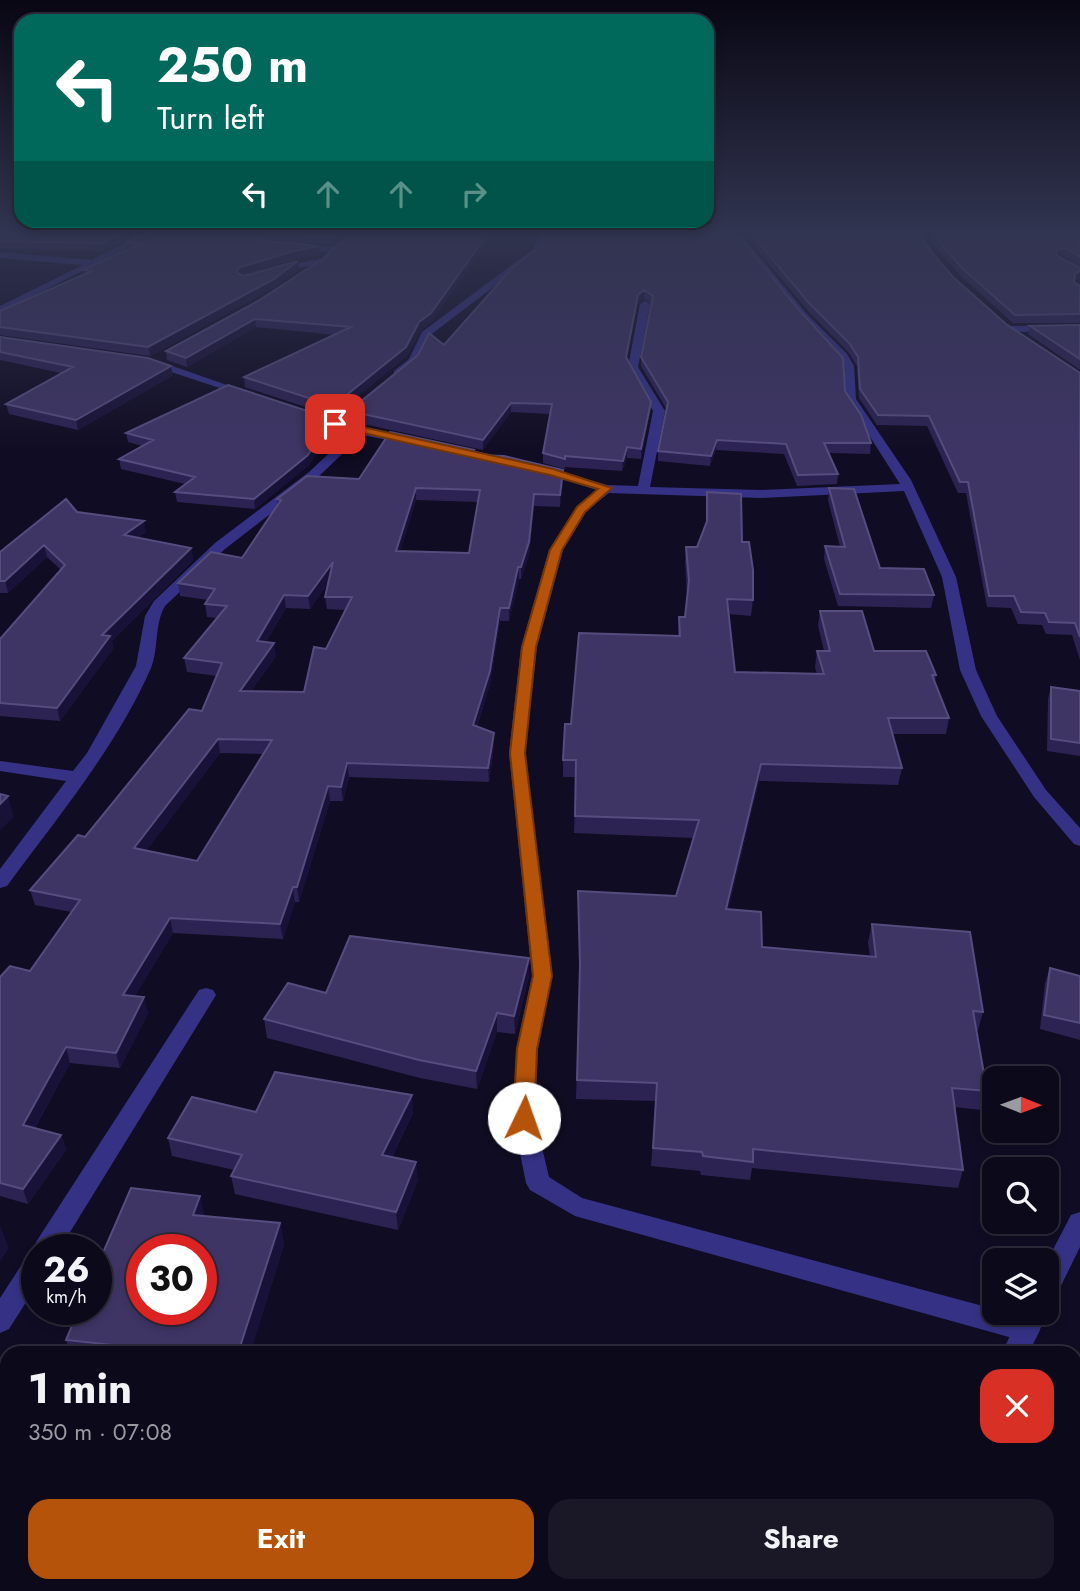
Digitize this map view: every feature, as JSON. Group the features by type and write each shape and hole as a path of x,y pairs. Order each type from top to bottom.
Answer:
{"street":[{"path":"386,384 413,360 425,334 466,303"},
{"path":"793,303 844,356 849,366 851,398 905,480 949,577 968,670 989,716 1040,793 1080,840"},
{"path":"643,490 659,411 634,367 645,304"},
{"path":"998,321 1019,337"},
{"path":"1009,330 1080,328"},
{"path":"139,360 158,359 259,398"},
{"path":"297,411 341,420 360,431 425,444"},
{"path":"0,881 95,754 144,666 152,616 159,604 220,546 313,475 360,431"},
{"path":"527,467 606,488 643,490 761,494 906,487"},
{"path":"606,488 581,509 556,550 529,647 517,753 542,976 527,1049 524,1118 538,1183 575,1206 1026,1332"},
{"path":"0,766 78,777"},
{"path":"55,1234 206,995"},
{"path":"1059,1264 1080,1222"},
{"path":"0,1321 21,1288"}],"building":[{"path":"18,303 229,303 148,347 0,327 0,311"},
{"path":"254,303 438,303 419,322 406,347 333,406 244,377 351,327 255,319 186,358 166,351"},
{"path":"481,303 636,303 626,357 651,402 641,449 627,447 623,461 565,456 565,459 543,453 552,404 511,403 483,440 349,411 418,355 429,333 444,345"},
{"path":"652,303 793,303 843,358 845,391 861,415 871,443 824,443 838,474 798,475 786,444 717,440 711,456 658,451 668,402 641,357"},
{"path":"809,303 983,303 1006,324 1080,373 1080,637 1075,623 1049,622 1045,613 1021,612 1014,596 989,596 968,482 960,482 929,416 878,415 860,389 858,357 850,344"},
{"path":"1002,303 1080,303 1080,314 1015,315"},
{"path":"1080,325 1080,359 1030,326"},
{"path":"0,337 148,358 171,366 76,420 6,404 73,367 0,352"},
{"path":"228,385 332,419 308,455 254,499 175,492 195,477 119,459 153,440 126,433"},
{"path":"390,432 474,450 470,455 504,456 563,470 560,495 534,494 529,542 521,567 518,567 509,608 500,608 490,671 473,725 494,733 488,768 347,763 341,787 328,786 297,887 293,887 280,924 170,918 123,995 144,997 116,1053 66,1047 23,1125 61,1135 23,1189 0,1183 0,977 10,966 30,971 80,900 30,890 78,835 85,837 189,709 202,711 222,663 184,658 227,606 205,604 215,589 178,583 211,552 242,558 281,500 277,499 307,476 359,479","holes":["416,488 480,490 469,553 396,551","333,562 325,597 352,597 326,649 314,647 304,692 240,691 274,643 257,641 284,595 308,596","218,739 272,740 197,861 134,848"]},
{"path":"829,488 854,489 880,568 924,569 934,595 840,594 825,546 845,547"},
{"path":"707,492 741,494 742,542 749,542 753,600 727,599 735,672 824,674 817,651 830,651 820,611 862,611 874,651 926,651 936,675 932,675 949,718 888,718 902,768 761,764 726,909 761,912 762,947 876,957 872,924 970,932 983,1012 973,1011 983,1066 982,1091 952,1088 963,1170 753,1149 753,1162 703,1156 702,1152 653,1148 657,1083 577,1080 580,965 578,891 676,896 699,820 575,816 576,760 563,760 565,724 571,724 579,633 680,636 679,617 685,617 689,580 686,547 697,547 707,521"},
{"path":"66,499 77,512 144,521 124,535 191,548 102,635 110,636 57,708 0,703 0,639 65,565 44,545 5,581 0,581 0,552"},
{"path":"1051,687 1080,691 1080,743 1051,739"},
{"path":"0,794 8,796 0,804"},
{"path":"350,936 529,958 514,1016 497,1013 476,1071 419,1060 264,1019 288,983 326,993"},
{"path":"1050,968 1080,976 1080,1023 1044,1015"},
{"path":"275,1072 412,1095 382,1155 416,1162 396,1212 231,1176 242,1155 168,1138 192,1097 256,1112"},
{"path":"131,1188 200,1196 193,1215 280,1223 240,1346 122,1346 66,1340 72,1325 112,1325 111,1234"}],"route":[{"path":"335,424 553,472 606,488 581,509 556,550 529,647 517,753 522,773 542,976 527,1049 524,1118"}]}
